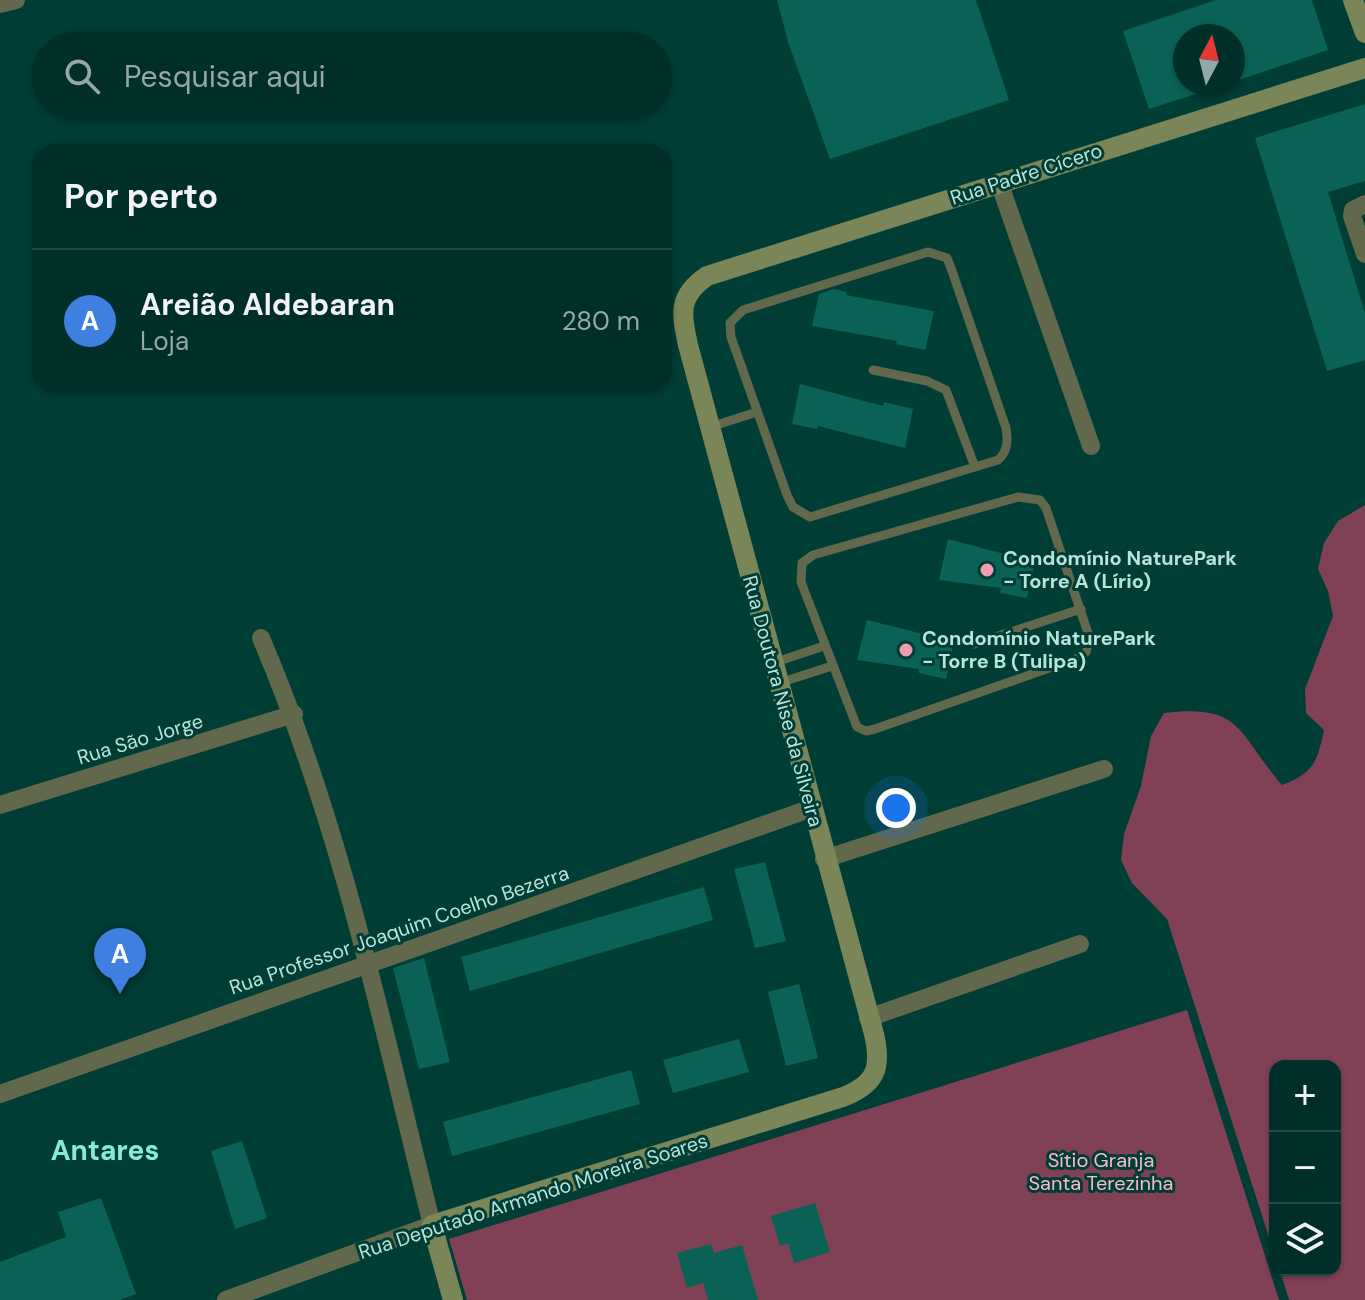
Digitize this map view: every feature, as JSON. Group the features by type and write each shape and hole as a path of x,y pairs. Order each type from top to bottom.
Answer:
{"street":[{"path":"0,4 16,0"},
{"path":"1353,0 1365,33"},
{"name":"Rua Padre Cícero","path":"690,288 707,276 1365,68"},
{"path":"999,182 1091,446"},
{"path":"1365,204 1353,210 1352,216 1365,254"},
{"name":"Rua Doutora Nise da Silveira","path":"690,288 683,304 683,323 824,859 879,1055 875,1071 863,1089 843,1097"},
{"path":"261,638 294,714 367,964 453,1300"},
{"name":"Rua São Jorge","path":"0,805 294,714"},
{"path":"824,859 1104,769"},
{"name":"Rua Professor Joaquim Coelho Bezerra","path":"0,1094 812,808"},
{"path":"868,1018 1080,944"},
{"name":"Rua Deputado Armando Moreira Soares","path":"226,1300 432,1225 843,1097"}],"lane":[{"path":"940,254 947,258 1008,439 1004,455 975,467 810,517 793,507 731,337 730,323 735,315 916,255 940,254"},
{"path":"873,370 927,381 946,390 975,467"},
{"path":"710,427 757,412"},
{"path":"1018,497 1040,500 1046,508 1081,609 1090,639 1086,652 1078,658 866,731 857,727 824,646 801,582 802,563 813,555 1018,497"},
{"path":"974,644 1081,609"},
{"path":"776,673 824,646"},
{"path":"776,673 832,666"}],"green space":[{"path":"1365,505 1365,1300 1289,1300 1282,1276 1341,1276 1341,1060 1269,1060 1269,1237 1167,919 1132,883 1121,860 1124,834 1141,786 1151,736 1164,713 1190,711 1224,718 1245,737 1282,785 1301,776 1312,765 1324,730 1306,713 1305,689 1333,616 1328,591 1318,569 1324,543 1338,521"},
{"name":"Sítio Granja Santa Terezinha","path":"1187,1010 1279,1300 467,1300 449,1239"}],"building":[{"path":"777,0 976,0 1009,100 830,159 788,42"},
{"path":"1216,0 1312,0 1328,50 1245,78 1245,24 1173,24 1173,96 1189,96 1149,109 1123,31"},
{"path":"1365,104 1365,181 1328,192 1365,313 1365,360 1327,371 1255,138"},
{"path":"834,289 847,292 846,295 934,311 925,350 896,344 897,341 812,326 819,294"},
{"path":"800,384 883,406 884,402 913,409 905,448 818,426 817,429 792,424"},
{"name":"Condomínio NaturePark - Torre A (Lírio)","path":"948,539 1008,555 1009,551 1036,556 1027,598 1000,593 1001,588 939,580"},
{"name":"Condomínio NaturePark - Torre B (Tulipa)","path":"867,620 927,635 928,631 955,637 946,679 919,673 919,669 857,660"},
{"path":"765,862 786,941 755,948 734,869"},
{"path":"704,887 713,920 470,991 461,957"},
{"path":"424,958 450,1062 419,1069 393,968"},
{"path":"799,984 818,1058 786,1066 768,992"},
{"path":"739,1039 749,1072 673,1093 663,1060"},
{"path":"631,1070 640,1104 452,1156 443,1122"},
{"path":"242,1141 267,1218 235,1229 211,1151"},
{"path":"101,1198 136,1294 120,1300 0,1300 0,1262 66,1237 58,1212"},
{"path":"815,1203 830,1252 794,1263 788,1243 780,1246 771,1216"},
{"path":"711,1244 714,1253 742,1245 758,1300 708,1300 703,1283 687,1288 677,1253"}],"place":[{"name":"Condomínio NaturePark - Torre A (Lírio)","path":"987,570"},
{"name":"Condomínio NaturePark - Torre B (Tulipa)","path":"906,650"},
{"name":"Areião Aldebaran","path":"120,994"}],"district":[{"name":"Antares","path":"105,1150"}]}
